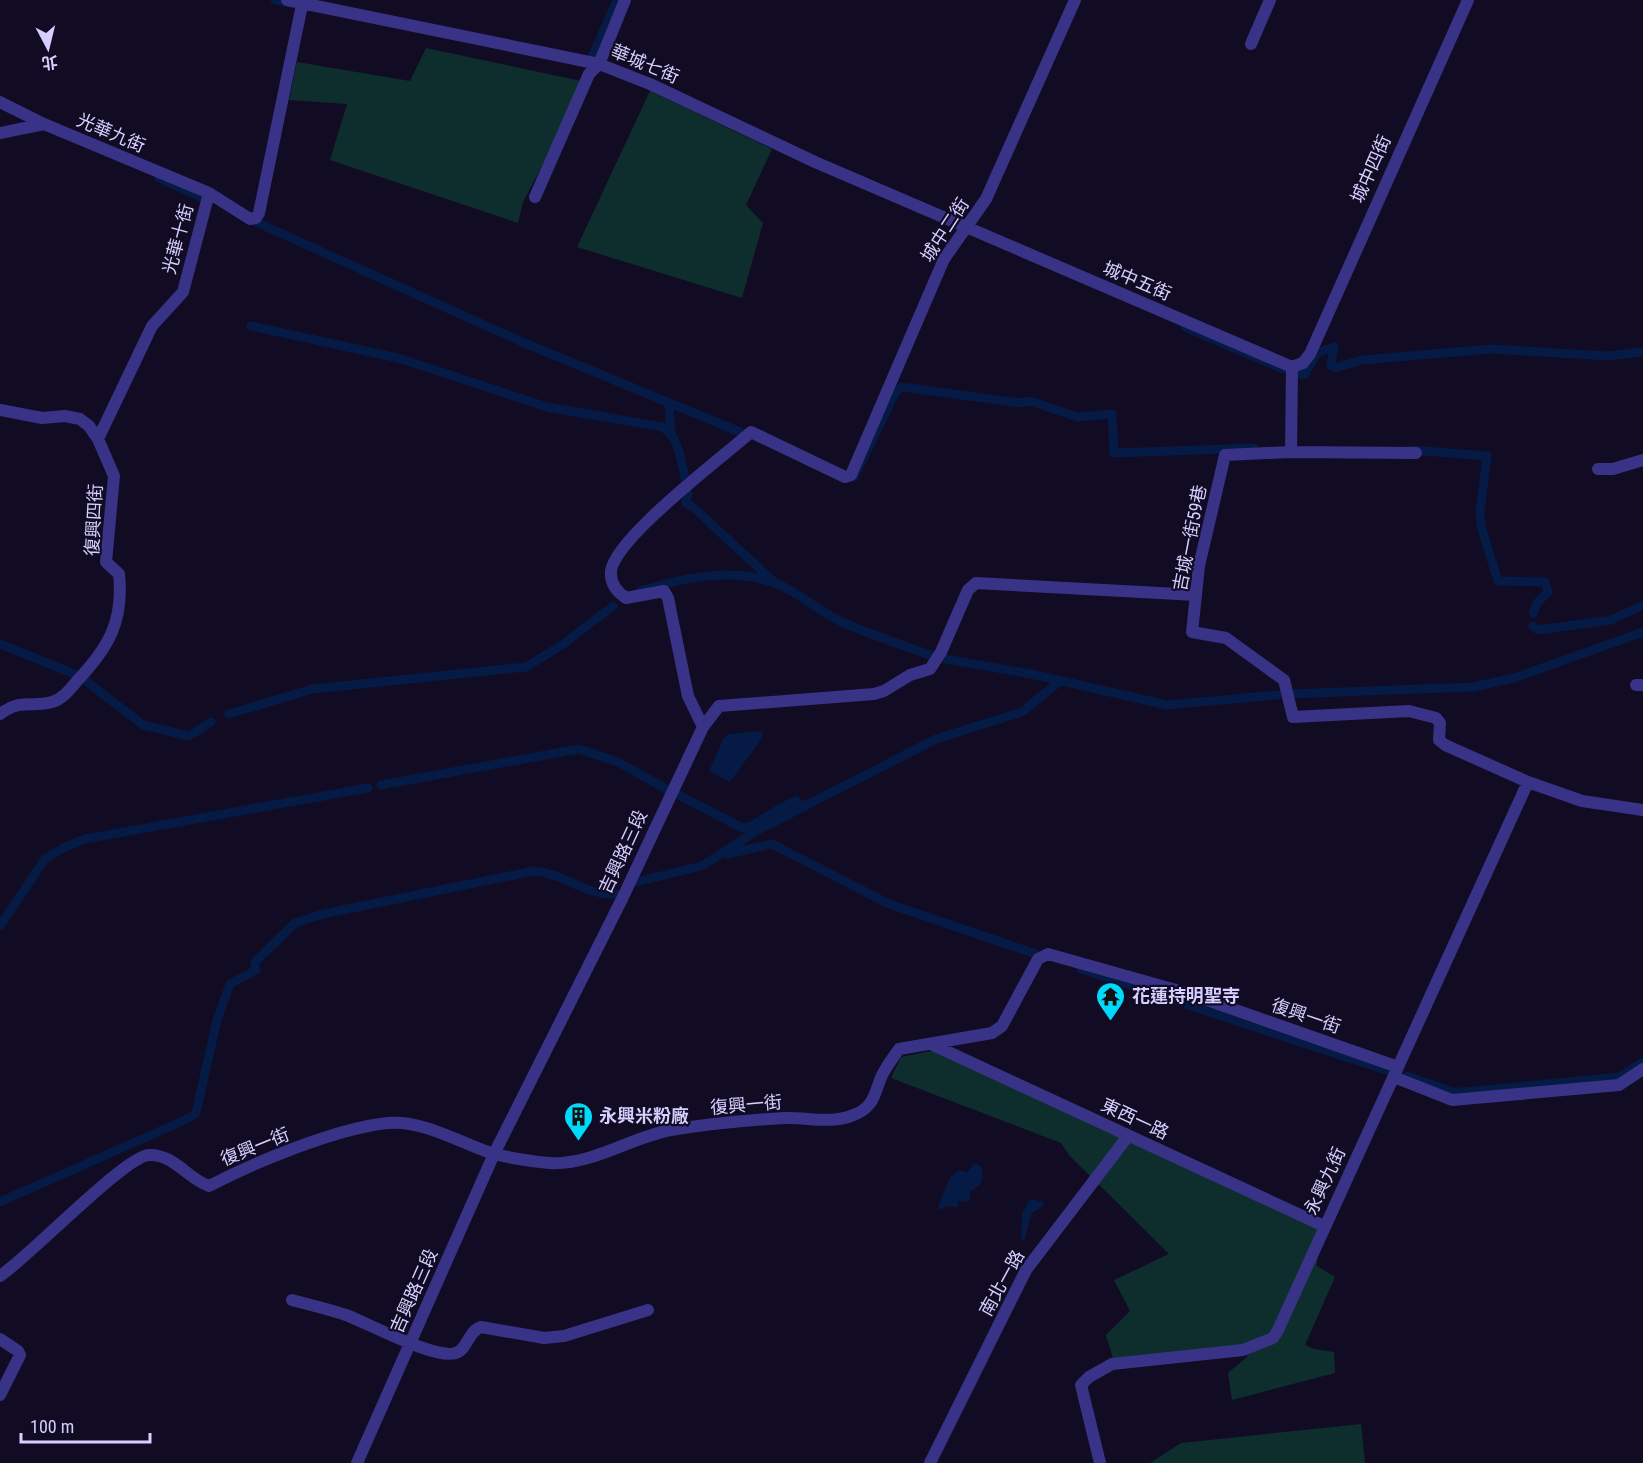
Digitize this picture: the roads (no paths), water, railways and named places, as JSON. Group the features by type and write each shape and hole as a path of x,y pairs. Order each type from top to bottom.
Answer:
{"street":[{"name":"華城七街","path":"287,0 599,64 650,84 815,162 968,227"},
{"path":"535,197 589,74 599,64 625,0"},
{"name":"城中二街","path":"703,727 688,696 668,598 664,591 626,598 618,593 612,580 611,569 635,531 751,432 845,477 850,476 944,259 986,199 1075,0"},
{"path":"1251,44 1270,0"},
{"name":"城中四街","path":"1293,367 1303,363 1310,354 1468,0"},
{"name":"光華十街","path":"98,439 152,326 183,292 209,193 250,219 256,218 259,213 303,2"},
{"name":"光華九街","path":"0,102 44,124 209,193"},
{"path":"0,134 44,124"},
{"name":"城中五街","path":"968,227 1293,367"},
{"path":"1293,367 1291,452 1416,453"},
{"name":"復興四街","path":"0,410 42,418 65,416 80,420 98,439 114,476 106,562 119,574 120,586 112,636 100,656 62,697 51,702 22,703 0,714"},
{"name":"吉城一街59巷","path":"1291,452 1225,455 1200,566 1192,633 1226,638 1284,680 1293,717 1302,719 1329,714 1409,711 1436,718 1440,723 1439,740 1445,745 1528,782 1581,801 1643,810"},
{"path":"1598,469 1613,469 1643,460"},
{"name":"吉興路三段","path":"360,1462 494,1154 623,897 703,727 719,706 874,694 884,691 910,675 930,669 941,652 968,590 976,583 1196,595"},
{"name":"永興九街","path":"1100,1463 1081,1385 1089,1377 1112,1364 1244,1350 1273,1338 1528,782"},
{"name":"復興一街","path":"0,1276 115,1175 137,1159 150,1155 179,1164 198,1182 209,1186 257,1164 352,1129 389,1123 413,1124 494,1154 549,1163 576,1161 670,1131 786,1118 822,1122 851,1116 866,1108 877,1096 880,1079 899,1049 992,1033 1002,1026 1038,959 1048,954 1190,994 1396,1072 1452,1100 1619,1085 1643,1069"},
{"name":"東西一路","path":"931,1044 1324,1226"},
{"name":"南北一路","path":"930,1463 1026,1270 1128,1136"},
{"path":"292,1300 346,1316 410,1344 455,1353 461,1350 472,1332 481,1327 544,1338 564,1336 648,1310"},
{"path":"0,1339 18,1351 20,1355 0,1395"}],"water":[{"path":"762,731 763,737 730,782 709,771 723,739 729,734"},
{"path":"974,1164 982,1168 983,1177 977,1188 970,1191 970,1198 966,1202 958,1201 959,1206 956,1208 949,1206 937,1210 950,1177 959,1170 967,1172"},
{"path":"1030,1199 1044,1202 1042,1207 1032,1213 1024,1241 1021,1240 1022,1213"}],"waterway":[{"path":"275,0 291,3"},
{"path":"593,55 617,0"},
{"path":"159,178 206,200"},
{"path":"247,218 522,342 740,432"},
{"path":"251,326 398,358 547,407 662,427 673,437 686,482"},
{"path":"1185,327 1283,369"},
{"path":"1297,374 1304,375 1317,353 1334,347 1331,365 1335,368 1362,360 1491,349 1609,356 1643,352"},
{"path":"854,477 896,391 902,387 1020,403 1030,401 1078,417 1112,414 1114,453 1254,448"},
{"path":"669,405 671,432"},
{"path":"1411,450 1487,456 1480,512 1481,526 1496,575"},
{"path":"688,493 686,503 774,582"},
{"path":"640,591 707,576 759,578 784,587 842,622 933,656"},
{"path":"1498,581 1545,582 1548,592 1538,602 1533,613"},
{"path":"1533,626 1538,630 1611,620 1643,605"},
{"path":"229,714 312,689 526,667 562,645 613,606"},
{"path":"1289,694 1473,687 1514,678 1643,632"},
{"path":"0,644 79,676"},
{"path":"945,659 1031,674 1167,705 1277,695"},
{"path":"86,681 143,725 189,736 211,722"},
{"path":"636,882 702,866 758,830 936,739 1022,712 1060,681"},
{"path":"381,785 579,749 618,762 668,790"},
{"path":"0,926 45,859 85,839 368,788"},
{"path":"677,794 742,828 751,826 792,802 796,801 803,806"},
{"path":"727,854 772,844 889,904 1036,954"},
{"path":"0,1202 185,1120 196,1113 217,1020 230,984 256,970 255,962 295,923 323,914 534,871 555,876 594,892 616,894"},
{"path":"1081,969 1182,1002"},
{"path":"1188,1005 1392,1072"},
{"path":"1407,1076 1452,1092 1464,1092 1619,1077 1643,1062"}],"place":[{"name":"花蓮持明聖寺","path":"1111,1022"},
{"name":"永興米粉廠","path":"578,1142"}]}
